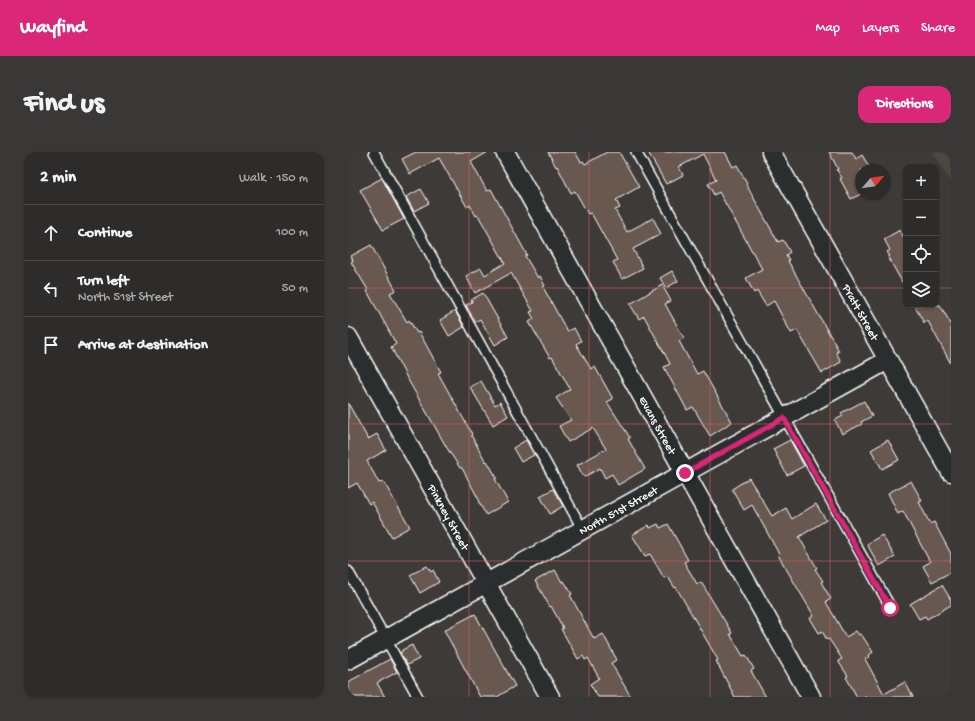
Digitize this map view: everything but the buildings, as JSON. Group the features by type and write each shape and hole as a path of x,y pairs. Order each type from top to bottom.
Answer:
{"street":[{"name":"Evans Street","path":"505,152 810,697"},
{"name":"Pratt Street","path":"771,152 951,472"},
{"name":"Pinkney Street","path":"348,338 550,697"},
{"name":"North 51st Street","path":"348,660 888,360"}],"lane":[{"path":"374,152 583,530"},
{"path":"636,152 890,608"},
{"path":"348,571 418,697"}],"shaded area":[{"path":"933,152 951,152 951,183"}],"route":[{"path":"685,473 784,418 890,608"}]}
